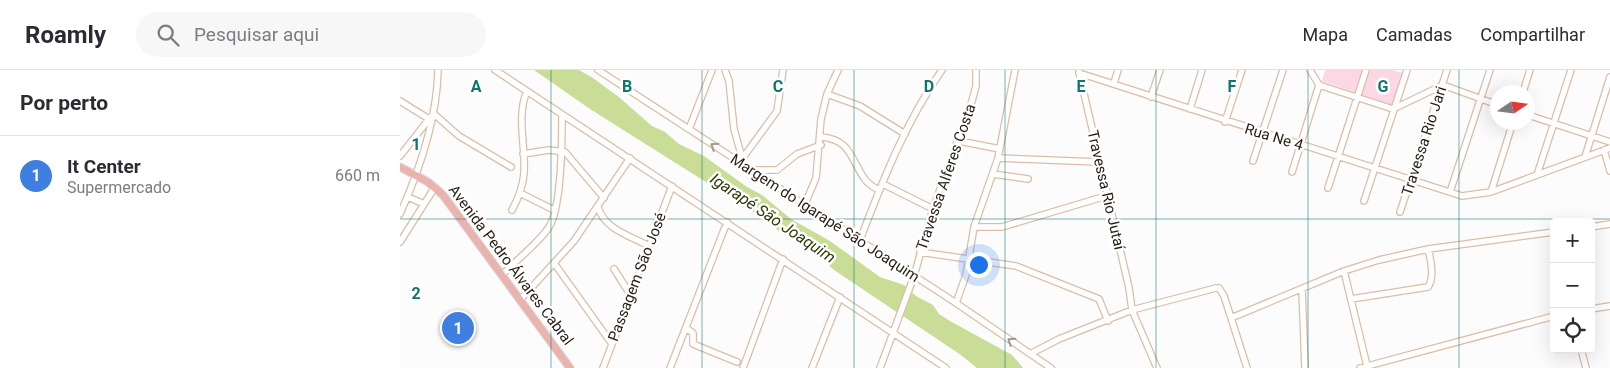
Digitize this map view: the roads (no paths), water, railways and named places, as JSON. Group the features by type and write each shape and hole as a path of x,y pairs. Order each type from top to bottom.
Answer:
{"main road":[{"name":"Avenida Pedro Álvares Cabral","path":"400,166 417,174 435,187 503,274 570,368"}],"street":[{"path":"400,214 417,174 432,117 438,70"},
{"path":"494,70 893,332 937,365 946,368"},
{"name":"Margem do Igarapé São Joaquim","path":"598,70 740,160 750,170 860,240 913,278 956,303 1051,368"},
{"path":"689,129 712,70"},
{"path":"725,70 740,160"},
{"path":"740,160 777,111 783,70"},
{"path":"804,206 816,178 821,146 821,119 828,94 838,70"},
{"path":"860,240 879,190 905,134 942,70"},
{"name":"Travessa Alferes Costa","path":"880,368 913,278 933,209 959,141 976,86 976,70"},
{"path":"956,303 969,260 974,227 998,158 1015,70"},
{"path":"1114,83 1118,70"},
{"path":"1151,96 1160,70"},
{"path":"1190,109 1202,70"},
{"path":"1226,122 1242,70"},
{"path":"1253,161 1283,70"},
{"path":"1310,70 1319,85 1393,109 1443,85 1490,103"},
{"path":"1328,188 1366,70"},
{"name":"Travessa Rio Jari","path":"1400,212 1448,70"},
{"path":"1450,192 1490,70"},
{"path":"1525,85 1530,70"},
{"path":"1537,175 1571,70"},
{"path":"1364,201 1405,71"},
{"name":"Rua Ne 4","path":"1079,72 1226,122 1450,192 1470,196 1491,192"},
{"name":"Travessa Rio Jutaí","path":"1079,72 1098,162 1129,288 1132,310 1156,368"},
{"path":"1585,156 1610,77"},
{"path":"1292,172 1319,85"},
{"path":"512,210 520,194 524,176 523,107 528,91"},
{"path":"828,94 865,109 905,134"},
{"path":"400,101 432,117 459,136 511,167"},
{"path":"503,274 548,228 554,210 562,151 562,115"},
{"path":"400,156 432,117"},
{"path":"1535,117 1610,142"},
{"path":"1491,192 1510,130"},
{"path":"821,137 846,147 865,180 879,190"},
{"path":"959,141 1000,149"},
{"path":"750,170 777,170 797,154 821,146"},
{"path":"1491,192 1607,149 1610,171"},
{"path":"523,154 549,150 562,151 604,198"},
{"path":"521,299 569,248 630,158"},
{"path":"998,158 1098,162"},
{"path":"993,174 1028,179"},
{"path":"883,184 933,209"},
{"name":"Passagem São José","path":"603,368 672,186"},
{"path":"400,242 435,187"},
{"path":"520,194 554,210"},
{"path":"974,227 1002,227 1106,196"},
{"path":"408,197 424,204"},
{"path":"598,207 602,218 608,224 648,246"},
{"path":"670,368 727,222"},
{"path":"1595,226 1610,224"},
{"path":"1232,318 1344,271 1428,249 1550,233"},
{"path":"1351,300 1428,287 1431,282 1432,272 1428,249"},
{"path":"920,252 1016,266 1097,298 1102,304 1108,321"},
{"path":"743,368 783,259"},
{"path":"554,263 612,344"},
{"path":"614,269 630,294"},
{"path":"1344,271 1363,367 1550,317"},
{"path":"1030,354 1059,339 1132,310 1212,287 1222,291 1248,368"},
{"path":"1302,289 1305,368"},
{"path":"812,368 840,297"},
{"path":"1595,308 1610,306"},
{"path":"686,328 693,333 693,344 737,362"},
{"path":"1582,353 1586,368"}],"water":[{"name":"Igarapé São Joaquim","path":"534,70 579,70 593,78 620,98 652,126 665,132 679,144 704,156 747,187 762,195 791,219 830,241 880,277 904,285 916,296 933,305 939,314 1012,355 1023,368 977,368 961,355 834,270 796,239 781,233 769,222 590,109"}],"place":[{"name":"It Center","path":"458,328"}]}
